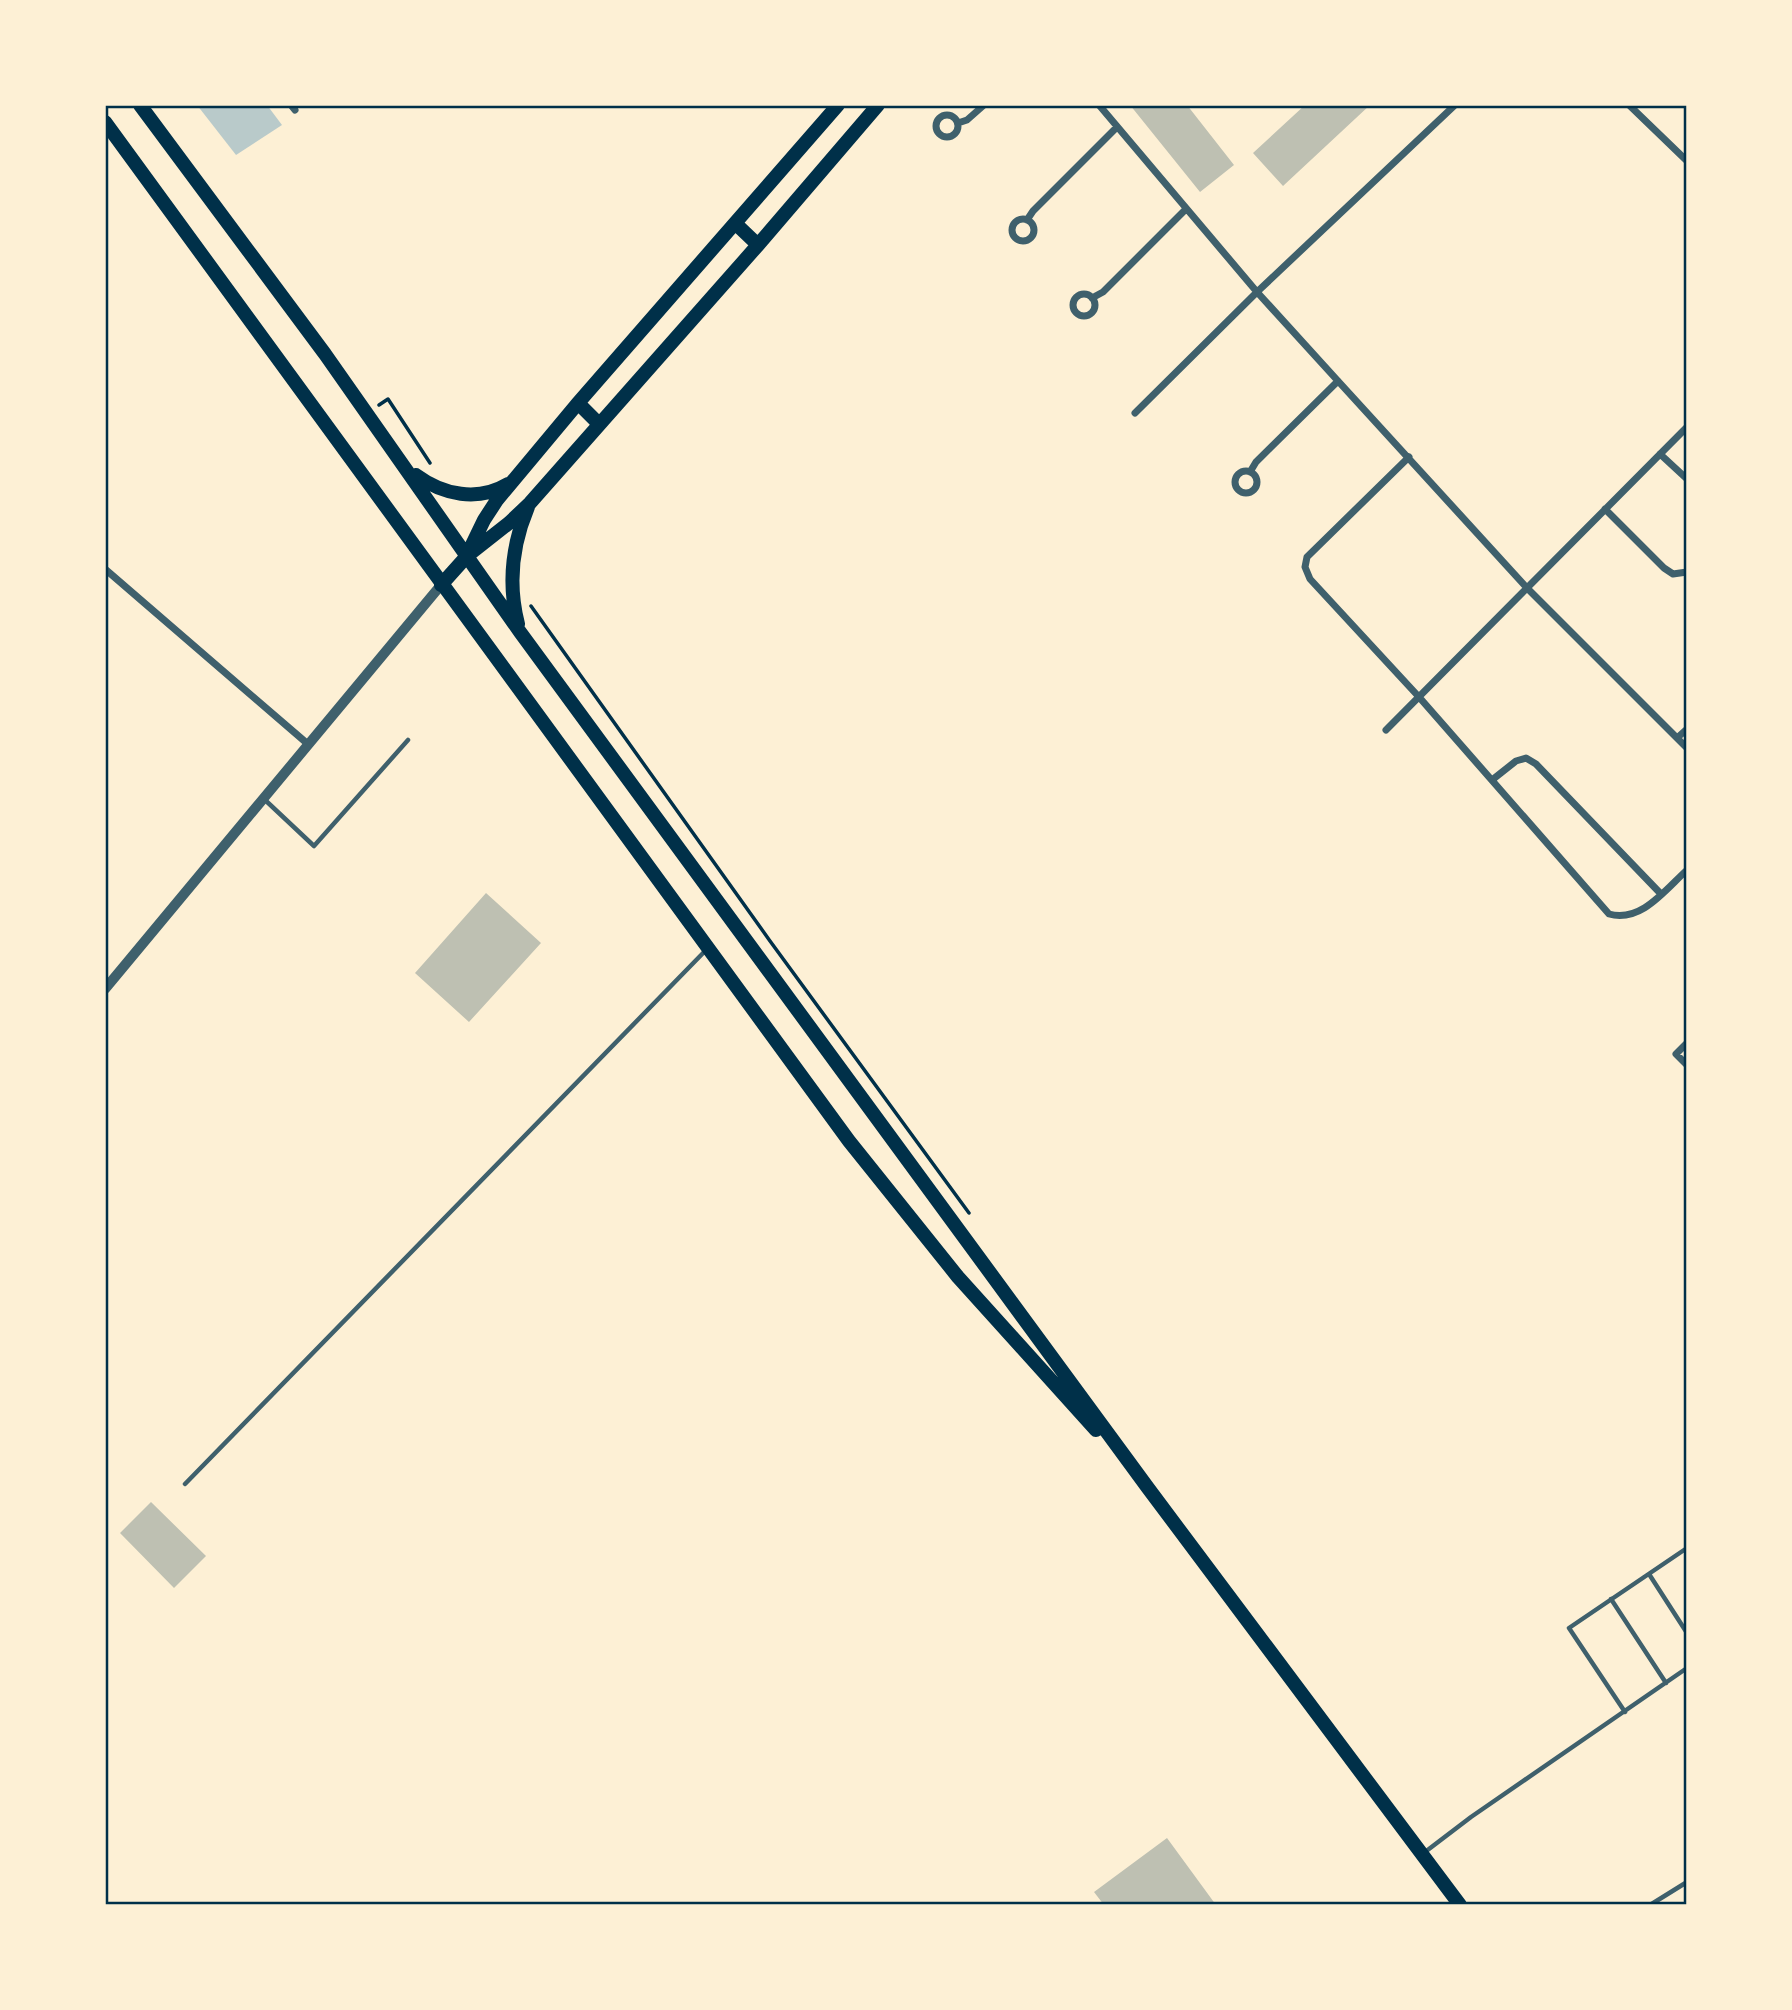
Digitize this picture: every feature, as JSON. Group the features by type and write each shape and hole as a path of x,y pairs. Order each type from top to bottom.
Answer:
{"main road":[{"path":"140,105 325,354 520,632 1148,1488 1460,1905"},
{"path":"467,556 484,520 498,500 578,403 838,105"},
{"path":"441,585 467,556 530,503 878,105"},
{"path":"105,122 849,1141 993,1318 1148,1488"},
{"path":"736,224 758,245"},
{"path":"578,403 599,424"},
{"path":"406,467 437,488 460,494 490,492 515,480"},
{"path":"520,632 512,576 517,536 530,503"}],"street":[{"path":"958,123 967,120 984,105"},
{"path":"1099,105 1257,292 1527,588 1687,748"},
{"path":"1135,413 1257,292 1455,105"},
{"path":"1629,105 1687,161"},
{"path":"1027,220 1117,127"},
{"path":"1093,298 1103,292 1186,209"},
{"path":"1250,472 1256,462 1338,381"},
{"path":"1386,730 1687,427"},
{"path":"1660,454 1687,479"},
{"path":"1409,457 1307,557 1305,567 1310,579 1419,697 1609,914 1630,916 1643,909 1687,870"},
{"path":"1605,509 1664,568 1673,574 1687,572"},
{"path":"105,569 310,745"},
{"path":"105,989 441,585"},
{"path":"1678,738 1687,729"},
{"path":"1492,780 1516,761 1526,758 1536,764 1661,894"},
{"path":"1687,1043 1676,1054 1687,1065"}],"lane":[{"path":"264,799 314,846 408,740"},
{"path":"184,1484 708,948"},
{"path":"1625,1712 1569,1628 1687,1549"},
{"path":"1649,1574 1687,1633"},
{"path":"1611,1600 1666,1683"},
{"path":"1422,1855 1471,1816 1687,1668"},
{"path":"1650,1905 1687,1882"}],"path":[{"path":"512,576 771,941 969,1213"}],"shaded area":[{"path":"197,105 267,105 282,125 236,155"}],"building":[{"path":"1130,105 1187,105 1234,165 1200,192"},
{"path":"1305,105 1370,105 1283,186 1253,153"},
{"path":"486,893 541,943 469,1022 415,973"},
{"path":"151,1502 206,1556 174,1588 120,1533"},
{"path":"1167,1838 1216,1905 1104,1905 1094,1892"}]}
